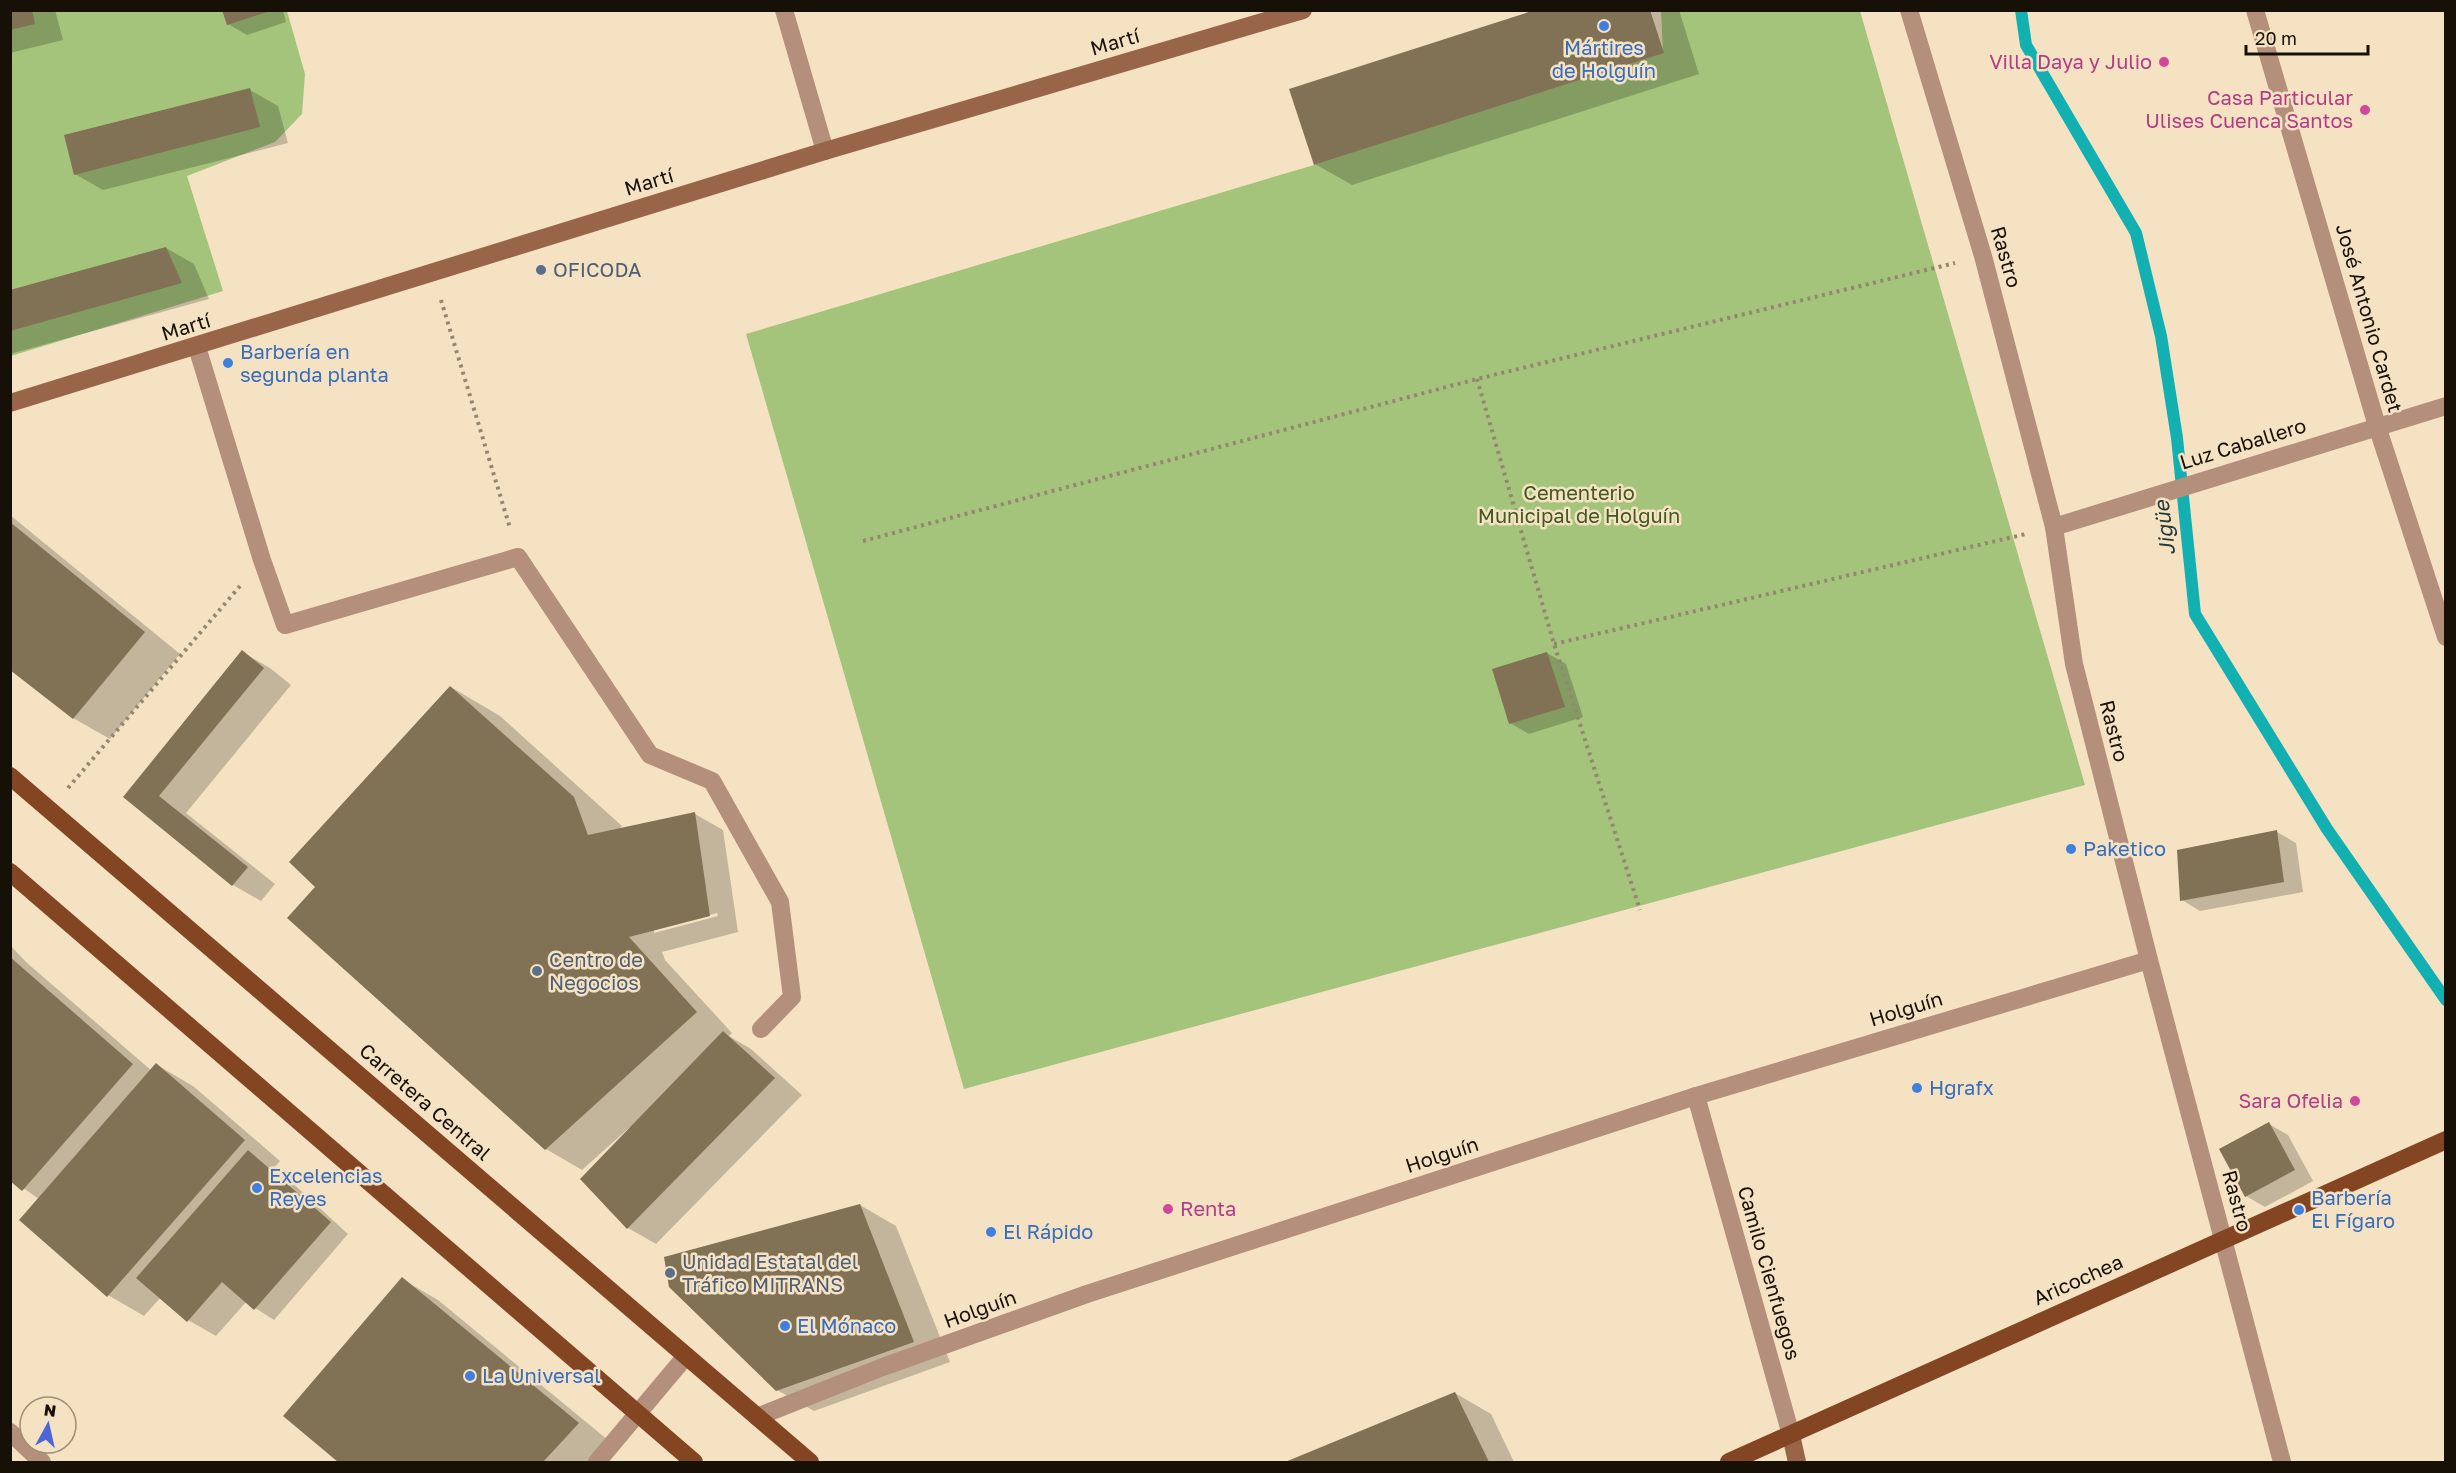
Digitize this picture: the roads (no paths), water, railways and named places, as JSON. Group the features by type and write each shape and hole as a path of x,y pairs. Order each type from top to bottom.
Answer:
{"main road":[{"name":"Martí","path":"10,404 1259,16 1304,10"},
{"name":"Carretera Central","path":"10,776 810,1462"},
{"path":"10,872 694,1462"},
{"name":"Aricochea","path":"1729,1462 2445,1140"},
{"name":"Camilo Cienfuegos","path":"1791,1435 1797,1462"}],"street":[{"path":"784,10 825,151"},
{"name":"Rastro","path":"1909,10 1983,256 2054,527 2074,664 2149,960 2282,1462"},
{"name":"José Antonio Cardet","path":"2255,10 2377,426 2445,637"},
{"path":"197,347 262,560 285,625 519,557 650,755 712,781 780,902 792,997 761,1029"},
{"name":"Luz Caballero","path":"2054,527 2445,406"},
{"name":"Holguín","path":"757,1418 880,1368 1087,1294 1696,1096 2149,960"},
{"name":"Camilo Cienfuegos","path":"1696,1096 1791,1435"},
{"path":"597,1462 686,1356"},
{"path":"10,1432 42,1462"}],"waterway":[{"name":"Jigüe","path":"2021,10 2026,45 2136,233 2161,336 2177,438 2195,614 2327,829 2446,1000"}],"place":[{"name":"Mártires de Holguín","path":"1604,26"},
{"name":"Villa Daya y Julio","path":"2164,62"},
{"name":"Casa Particular Ulises Cuenca Santos","path":"2365,110"},
{"name":"OFICODA","path":"541,270"},
{"name":"Barbería en segunda planta","path":"228,363"},
{"name":"Paketico","path":"2071,849"},
{"name":"Centro de Negocios","path":"537,971"},
{"name":"Hgrafx","path":"1917,1088"},
{"name":"Sara Ofelia","path":"2355,1101"},
{"name":"Excelencias Reyes","path":"257,1188"},
{"name":"Renta","path":"1168,1209"},
{"name":"Barbería El Fígaro","path":"2299,1210"},
{"name":"El Rápido","path":"991,1232"},
{"name":"Unidad Estatal del Tráfico MITRANS","path":"670,1273"},
{"name":"El Mónaco","path":"785,1326"},
{"name":"La Universal","path":"470,1376"}],"park label":[{"name":"Cementerio Municipal de Holguín","path":"1579,504"}]}
